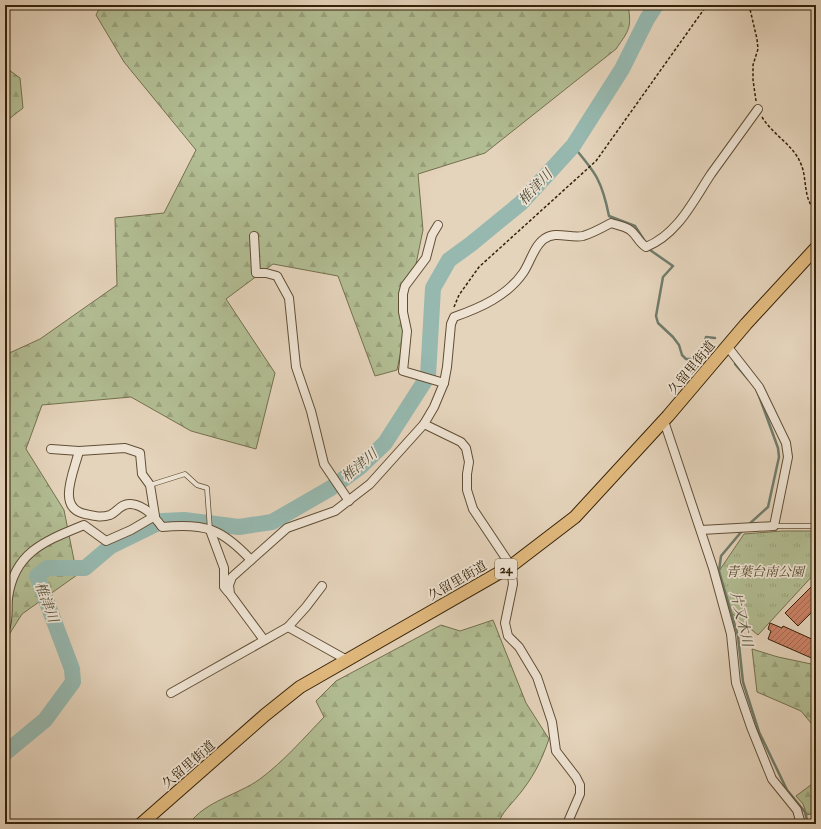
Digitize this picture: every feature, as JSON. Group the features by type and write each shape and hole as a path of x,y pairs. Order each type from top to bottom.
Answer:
{"main road":[{"name":"久留里街道","path":"141,824 300,687 511,566 575,517 664,421 727,346 816,248"}],"street":[{"path":"230,594 229,585 232,577 287,528 335,511 349,501 370,484 424,424 434,407 444,383 451,324 454,317 481,308 516,282 524,272 539,244 545,238 557,234 582,236 595,232 611,223 630,230 640,243 646,247 655,243 672,230 686,213 758,109"},
{"path":"438,225 432,235 426,258 405,286 403,294 403,312 407,331 403,371 444,383"},
{"path":"254,236 256,273 266,273 277,276 289,298 296,367 311,411 324,464 349,501"},
{"path":"701,530 774,526 788,457 786,443 759,387 727,346"},
{"path":"664,421 701,530 731,634 736,682 751,727 772,779 797,810 801,824"},
{"path":"424,424 461,442 466,448 470,462 467,474 467,490 473,509 511,566 513,584 505,623 508,636 519,647 537,677 552,722 556,750 576,777 580,785 580,794 567,824"},
{"path":"51,449 79,451 125,448 140,453 142,474 150,485 155,516 162,527 184,525 221,533 234,542 251,560"},
{"path":"79,451 68,498 71,506 79,512 99,517 110,515 123,505 130,504 139,506 155,516"},
{"path":"5,629 7,625 8,598 12,582 25,557 40,545 84,525 106,541 132,530 155,516"},
{"path":"210,530 224,568 224,587 264,640"},
{"path":"171,693 288,627 322,586"},
{"path":"288,627 347,660"}],"lane":[{"path":"150,485 185,474 197,485 207,488 210,530"},
{"path":"774,526 816,526"},
{"path":"816,622 814,625 816,632"}],"path":[{"path":"454,317 454,310 459,295 471,275 596,161 707,5"},
{"path":"749,5 758,39 758,49 753,65 753,80 758,109 769,128 797,155 804,176 806,193 811,207 816,211"}],"green space":[{"path":"101,5 628,5 630,19 627,33 616,49 485,153 418,174 423,230 416,264 401,284 400,310 404,336 397,370 375,376 338,276 273,264 226,299 275,373 256,449 191,431 131,397 42,405 26,449 64,510 77,575 22,614 5,641 5,355 40,339 117,285 115,218 164,213 196,150 124,62 96,15"},
{"path":"5,67 20,78 23,108 5,122"},
{"name":"青葉台南公園","path":"782,531 816,531 816,572 758,635 730,612 719,571 744,534"},
{"path":"493,620 526,703 549,739 540,762 532,776 523,790 504,812 498,824 189,824 196,816 213,804 260,779 286,757 324,717 316,701 336,681 441,625 460,631"},
{"path":"752,649 778,657 816,665 816,729 801,711 757,692"},
{"path":"816,781 816,812 807,815 803,804 796,796"}],"building":[{"path":"816,582 816,608 798,626 785,613"},
{"path":"770,623 782,628 783,626 816,641 816,660 768,639 771,631 768,629"}],"waterway":[{"name":"椎津川","path":"5,753 45,720 73,682 72,669 37,576 47,568 85,568 111,546 162,521 184,520 239,527 272,522 331,488 360,467 385,443 428,376 433,288 449,260 521,203 573,146 622,69 647,19 656,5"},
{"name":"片又木川","path":"573,146 597,178 604,194 609,216 635,226 646,243"},
{"name":"片又木川","path":"648,247 673,266 663,277 656,316 658,323 673,337 679,345 682,355 686,359 694,359 703,348 706,337 715,338"},
{"name":"片又木川","path":"735,364 748,379"},
{"name":"片又木川","path":"747,526 768,507 779,457 778,448 758,393"},
{"name":"片又木川","path":"742,531 721,556 719,571 738,636 743,682 759,732 787,790 805,812 808,824"}]}
